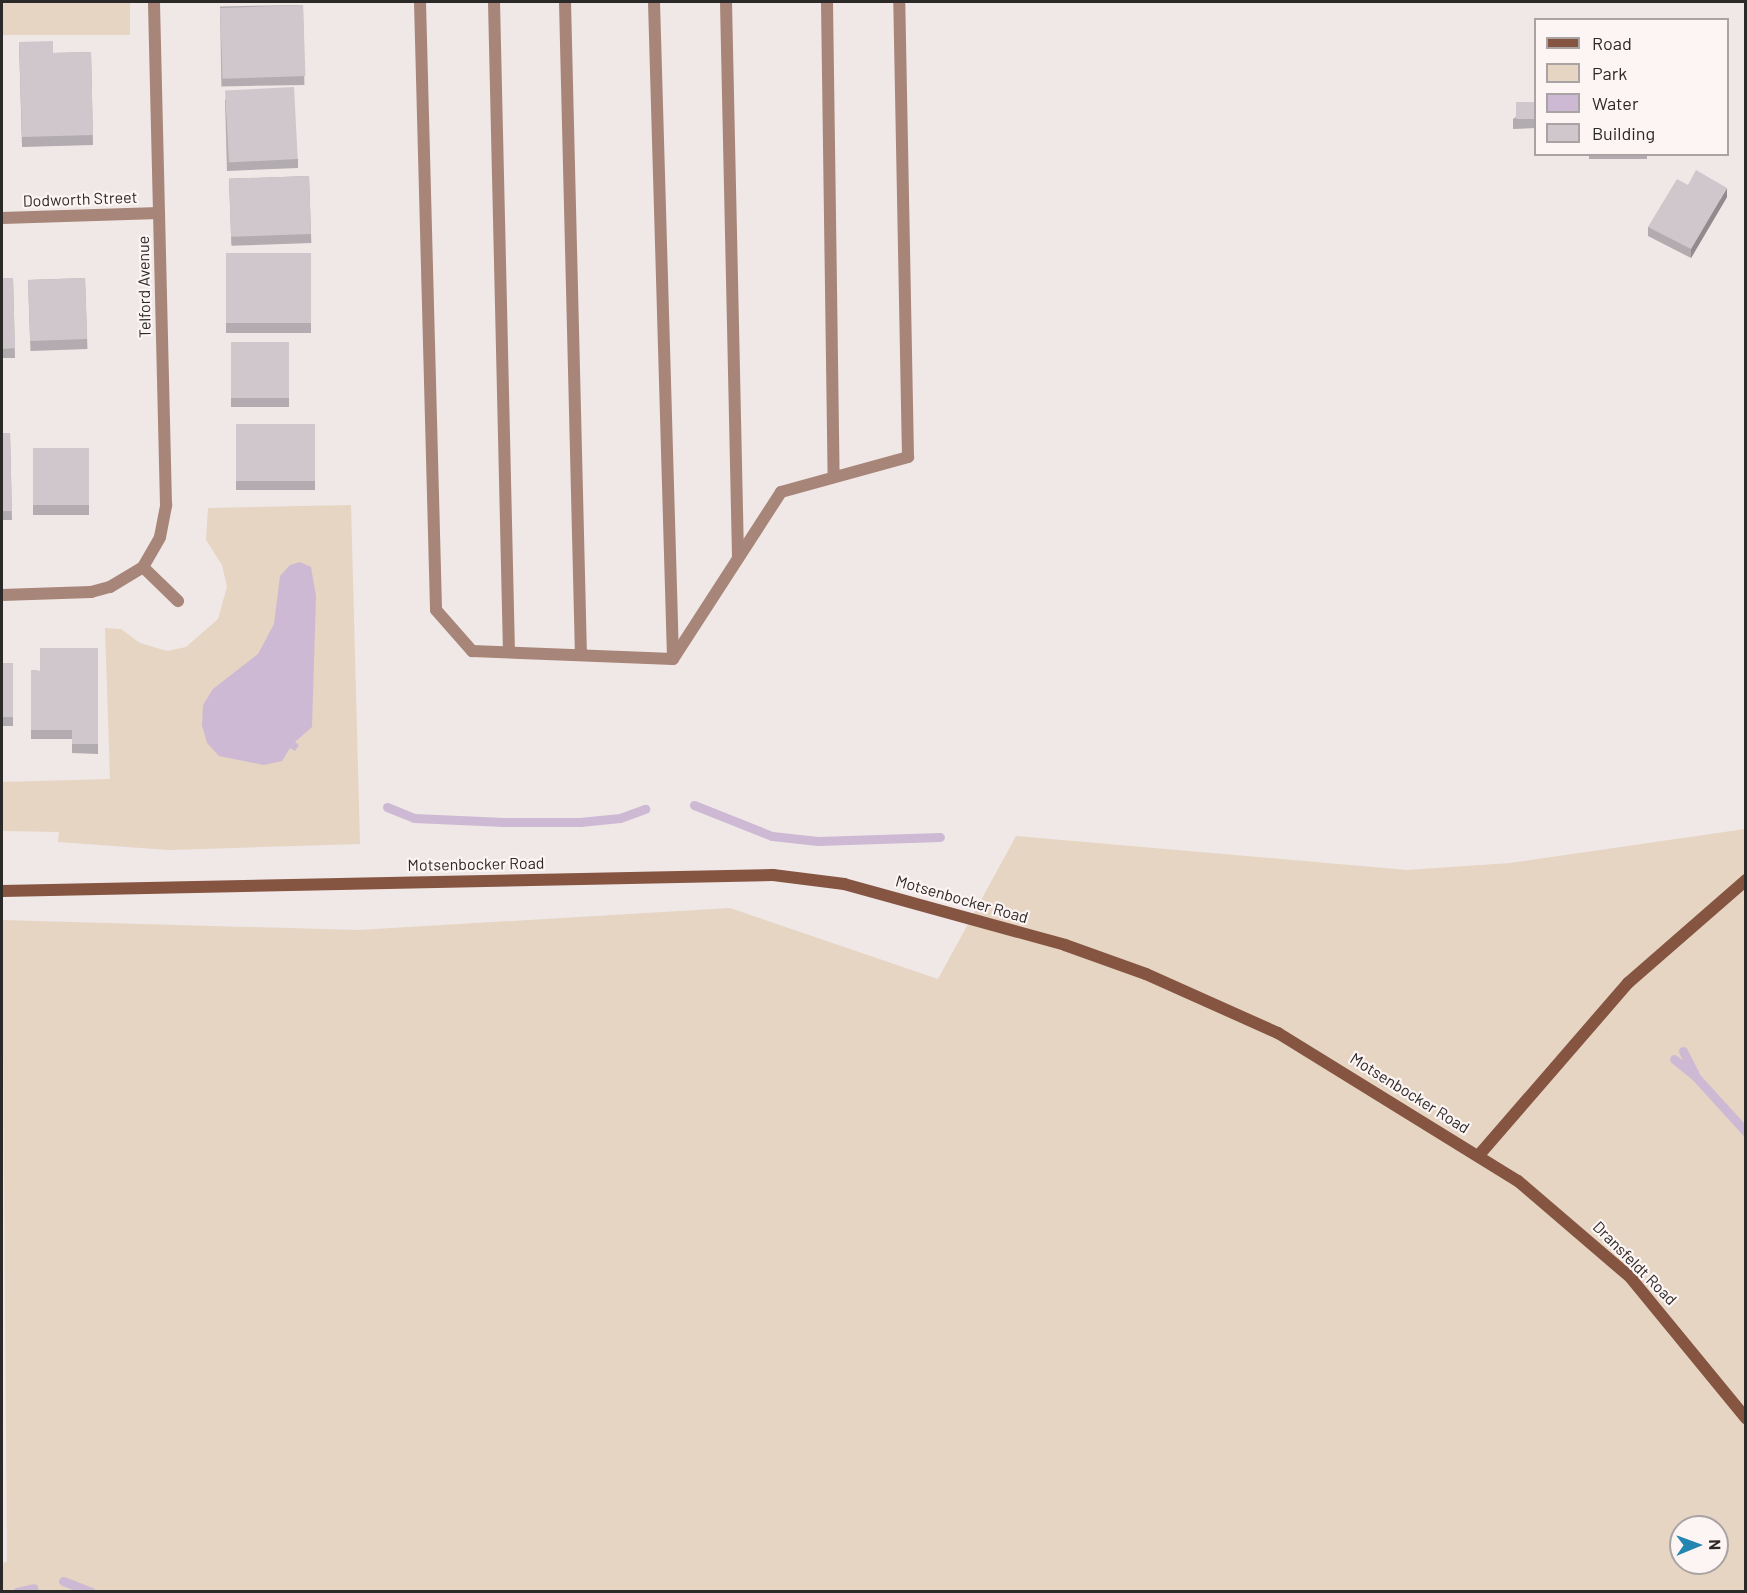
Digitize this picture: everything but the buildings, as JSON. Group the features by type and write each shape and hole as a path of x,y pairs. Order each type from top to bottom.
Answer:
{"main road":[{"name":"Motsenbocker Road","path":"2,891 729,875 773,875 844,884 1065,945 1179,987 1288,1039 1479,1155 1628,983 1746,880"},
{"name":"Dransfeldt Road","path":"1479,1155 1554,1208 1630,1277 1746,1418"}],"street":[{"name":"Telford Avenue","path":"143,567 160,537 166,506 154,2"},
{"path":"420,2 436,610 472,651 673,659"},
{"path":"494,2 509,652"},
{"path":"565,2 582,655"},
{"path":"654,2 673,659"},
{"path":"726,2 738,558"},
{"path":"826,2 834,476"},
{"path":"673,659 781,492 908,457 899,2"},
{"name":"Dodworth Street","path":"2,218 159,213"},
{"path":"2,594 91,592 110,587 143,567 178,602"}],"green space":[{"path":"2,2 130,2 130,35 2,35"},
{"path":"351,505 360,844 169,850 58,842 59,832 2,831 2,782 110,779 105,628 121,629 140,643 167,651 186,647 218,619 227,587 222,565 206,540 208,508"},
{"path":"1745,829 1745,1591 2,1592 2,1563 7,1562 2,920 358,930 730,908 938,979 1016,836 1407,870 1510,863"}],"water":[{"path":"300,562 311,567 316,596 312,727 295,742 299,745 295,751 290,748 282,761 264,765 219,756 207,743 202,725 203,705 213,689 258,654 274,624 280,576 290,565"}],"waterway":[{"path":"694,805 772,836 818,841 940,837"},
{"path":"387,807 414,818 504,822 580,822 620,818 645,809"},
{"path":"1683,1051 1694,1073"},
{"path":"1674,1059 1696,1077 1746,1132"},
{"path":"63,1581 91,1592"},
{"path":"17,1592 34,1588"}]}
